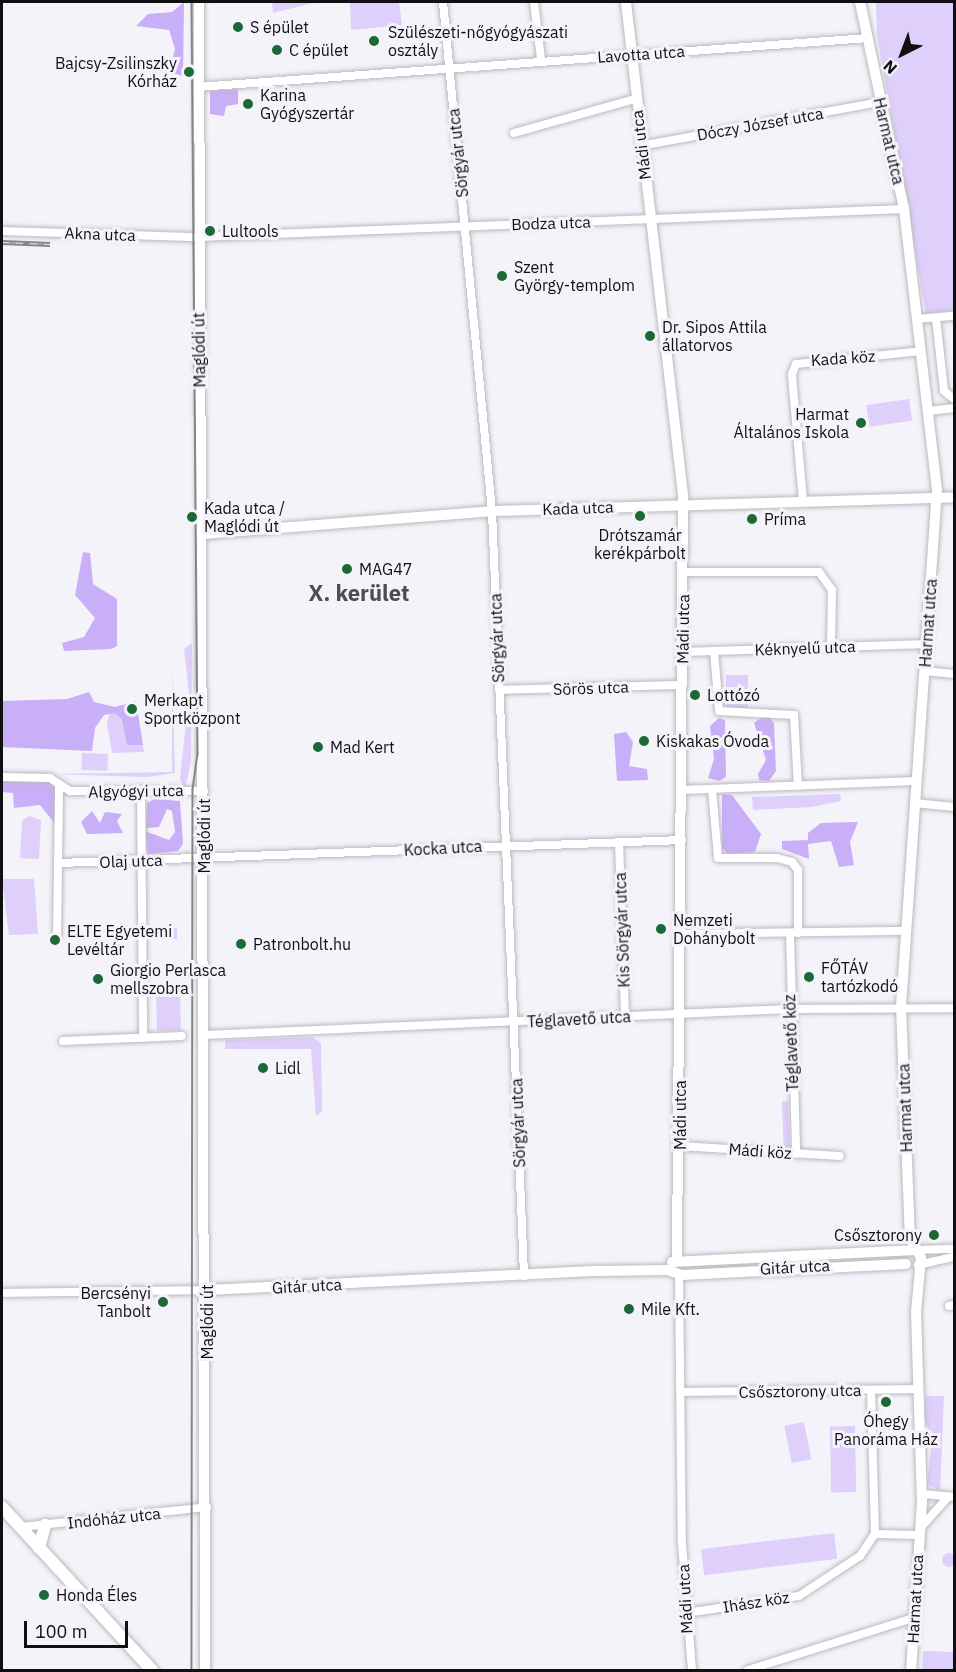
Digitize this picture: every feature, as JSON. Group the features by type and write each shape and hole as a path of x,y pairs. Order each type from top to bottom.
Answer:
{"main road":[{"path":"2,1507 152,1671"},
{"path":"39,1548 45,1525"}],"street":[{"name":"Maglódi út","path":"199,2 198,237 207,1290 205,1671"},
{"name":"Sörgyár utca","path":"443,2 492,511 524,1276"},
{"path":"534,2 541,59"},
{"name":"Mádi utca","path":"626,2 633,54 640,146 683,504 679,1267 686,1613 693,1671"},
{"name":"Harmat utca","path":"860,2 879,102 904,209 929,411 937,497 901,1006 909,1238 912,1250 911,1265 916,1312 922,1494 911,1671"},
{"name":"Lavotta utca","path":"198,87 541,59 868,38"},
{"path":"514,133 635,99"},
{"name":"Dóczy József utca","path":"640,146 879,102"},
{"name":"Bodza utca","path":"198,237 904,209"},
{"name":"Akna utca","path":"2,231 198,237"},
{"path":"917,319 954,316"},
{"path":"936,318 944,391 954,399"},
{"name":"Kada köz","path":"803,501 792,374 800,361 921,351"},
{"path":"929,411 954,408"},
{"name":"Kada utca","path":"202,534 492,511 954,497"},
{"path":"684,572 819,572 832,590 831,647"},
{"name":"Kéknyelű utca","path":"683,652 927,644"},
{"path":"714,651 719,711 794,715 798,786"},
{"path":"925,671 954,674"},
{"name":"Sörös utca","path":"499,690 683,685"},
{"name":"Algyógyi utca","path":"2,777 50,778 70,791 204,791"},
{"path":"682,790 917,781"},
{"path":"57,936 59,784"},
{"name":"Téglavető köz","path":"712,789 718,858 777,858 792,862 798,870 789,1009 796,1154"},
{"path":"141,790 144,1038"},
{"path":"915,803 954,807"},
{"name":"Kocka utca","path":"204,859 506,845 682,840"},
{"name":"Kis Sörgyár utca","path":"619,843 626,1017"},
{"name":"Olaj utca","path":"59,863 204,859"},
{"path":"681,934 906,931"},
{"name":"Téglavető utca","path":"204,1035 515,1023 789,1009 901,1006 954,1008"},
{"path":"63,1041 182,1036"},
{"name":"Mádi köz","path":"680,1146 840,1156"},
{"path":"912,1250 954,1249"},
{"name":"Gitár utca","path":"2,1293 207,1290 524,1276 912,1250"},
{"path":"911,1265 954,1257"},
{"name":"Gitár utca","path":"679,1267 911,1265"},
{"name":"Csősztorony utca","path":"682,1392 918,1389"},
{"path":"871,1390 875,1534 920,1533 951,1497"},
{"path":"922,1494 951,1497"},
{"name":"Indóház utca","path":"20,1527 207,1507"},
{"name":"Ihász köz","path":"686,1613 799,1596 860,1556 875,1534"},
{"path":"747,1671 913,1618"}],"shaded area":[{"path":"184,2 183,76 169,72 175,49 169,30 136,26 148,14 172,12"},
{"path":"272,2 317,2 273,13"},
{"path":"350,2 399,2 402,25 351,30"},
{"path":"876,2 954,2 954,311 926,314 877,35"},
{"path":"238,89 238,104 226,106 224,116 210,114 210,91"},
{"path":"909,399 912,421 869,427 866,405"},
{"path":"83,552 90,553 93,584 117,599 117,646 111,649 64,651 62,643 84,637 95,618 75,595"},
{"path":"192,643 191,762 185,789 180,779 189,693 184,649"},
{"path":"172,668 175,773 147,777 50,774 172,772"},
{"path":"726,675 748,675 748,708 726,708"},
{"path":"89,692 94,702 115,707 136,701 143,745 127,745 122,719 115,713 104,715 95,728 92,751 2,747 2,701 67,699"},
{"path":"135,703 144,752 112,753 107,723 111,709"},
{"path":"766,714 774,723 776,771 769,781 759,780 758,774 766,760 754,723"},
{"path":"719,718 725,720 726,777 719,781 708,778 714,759 710,726"},
{"path":"626,732 633,742 629,766 647,769 648,780 617,781 614,734"},
{"path":"82,753 108,754 107,771 81,770"},
{"path":"2,781 49,782 56,790 55,824 40,805 14,808 13,793 2,792"},
{"path":"722,794 732,795 761,834 755,852 728,854 722,848"},
{"path":"840,794 841,801 812,807 753,810 752,797"},
{"path":"155,799 180,801 183,844 178,851 148,854 145,831 169,840 175,832 172,811 167,809 159,827 146,828 147,803"},
{"path":"92,811 100,823 105,812 122,814 117,821 123,833 87,834 81,822"},
{"path":"29,816 41,820 39,859 20,858 22,821"},
{"path":"858,822 850,842 854,865 839,867 831,841 808,844 809,859 782,849 782,841 808,840 808,833 821,823"},
{"path":"2,879 34,879 38,934 9,935"},
{"path":"152,928 177,928 177,939 152,939"},
{"path":"156,984 180,984 181,1030 157,1030"},
{"path":"312,1037 321,1043 322,1111 316,1116 311,1049 225,1049 225,1040"},
{"path":"782,1101 788,1101 790,1150 784,1150"},
{"path":"926,1396 944,1396 940,1491 927,1484 932,1439 924,1417"},
{"path":"804,1422 811,1459 792,1463 784,1426"},
{"path":"830,1426 855,1426 856,1492 831,1492"},
{"path":"834,1533 837,1559 704,1575 701,1549"},
{"path":"949,1553 954,1555 956,1560 954,1565 949,1567 944,1565 942,1560 944,1555"},
{"path":"923,1651 954,1652 953,1670 922,1670"}],"tram line":[{"path":"192,2 198,754 193,790 192,1670"}],"railway":[{"path":"2,242 50,244"}],"place":[{"name":"S épület","path":"238,27"},
{"name":"Szülészeti-nőgyógyászati osztály","path":"374,41"},
{"name":"C épület","path":"277,50"},
{"name":"Bajcsy-Zsilinszky Kórház","path":"189,72"},
{"name":"Karina Gyógyszertár","path":"248,104"},
{"name":"Lultools","path":"210,231"},
{"name":"Szent György-templom","path":"502,276"},
{"name":"Dr. Sipos Attila állatorvos","path":"650,336"},
{"name":"Harmat Általános Iskola","path":"861,423"},
{"name":"Drótszamár kerékpárbolt","path":"640,516"},
{"name":"Kada utca / Maglódi út","path":"192,517"},
{"name":"Príma","path":"752,519"},
{"name":"MAG47","path":"347,569"},
{"name":"Lottózó","path":"695,695"},
{"name":"Merkapt Sportközpont","path":"132,709"},
{"name":"Kiskakas Óvoda","path":"644,741"},
{"name":"Mad Kert","path":"318,747"},
{"name":"Nemzeti Dohánybolt","path":"661,929"},
{"name":"ELTE Egyetemi Levéltár","path":"55,940"},
{"name":"Patronbolt.hu","path":"241,944"},
{"name":"FŐTÁV tartózkodó","path":"809,977"},
{"name":"Giorgio Perlasca mellszobra","path":"98,979"},
{"name":"Lidl","path":"263,1068"},
{"name":"Csősztorony","path":"934,1235"},
{"name":"Bercsényi Tanbolt","path":"163,1302"},
{"name":"Mile Kft.","path":"629,1309"},
{"name":"Óhegy Panoráma Ház","path":"886,1402"},
{"name":"Honda Éles","path":"44,1595"}],"district":[{"name":"X. kerület","path":"359,593"}]}
